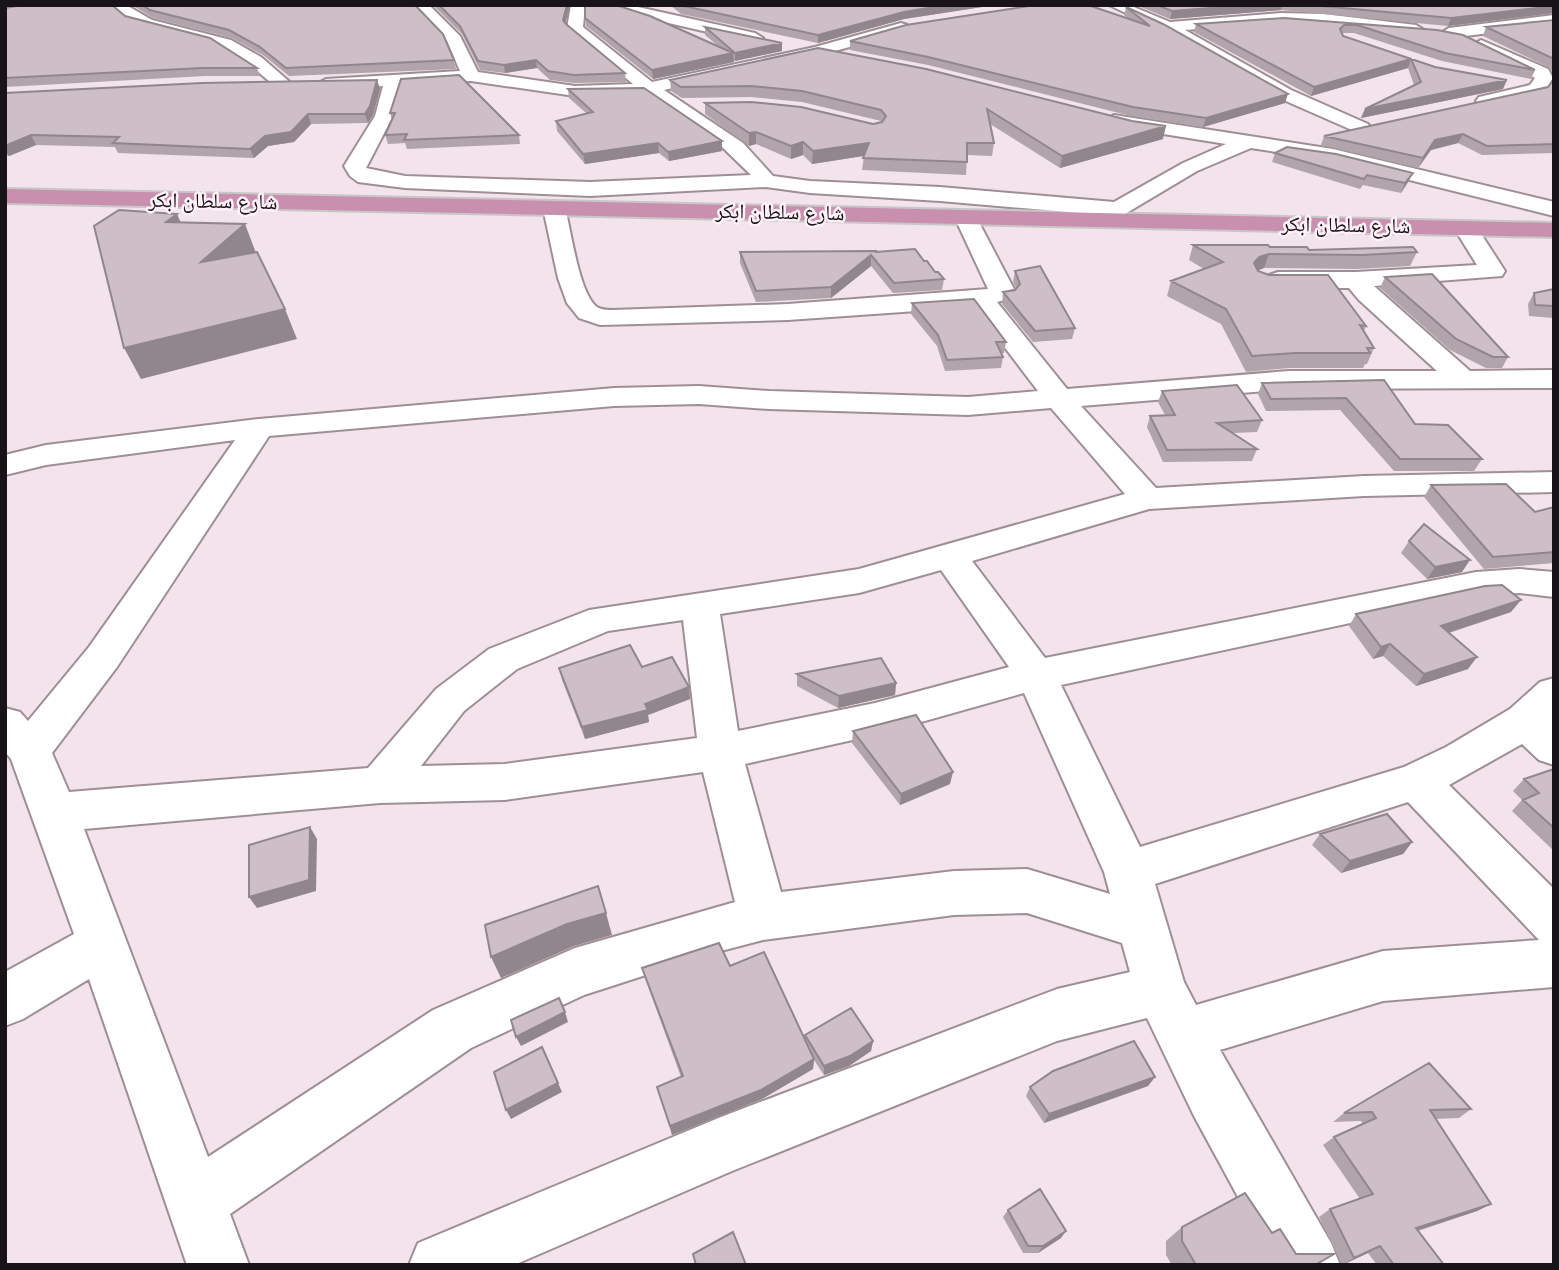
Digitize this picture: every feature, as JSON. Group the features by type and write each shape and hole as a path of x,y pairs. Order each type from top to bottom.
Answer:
{"highway":[{"name":"شارع سلطان ابكر","path":"5,196 965,216 1109,214 1554,230"}],"street":[{"path":"116,5 130,17 153,28 200,34 252,56 283,84"},
{"path":"420,5 454,39 471,76"},
{"path":"578,5 575,28 649,88 745,153 766,181"},
{"path":"608,5 854,58"},
{"path":"1116,5 1168,27 1285,94 1361,128"},
{"path":"1245,5 1341,37"},
{"path":"1168,27 1281,18 1483,28 1554,20"},
{"path":"257,84 471,76 575,91 649,88 817,51 917,25"},
{"path":"1447,26 1542,73 1546,92"},
{"path":"1497,52 1525,44 1506,26"},
{"path":"1497,79 1546,92"},
{"path":"393,80 384,116 354,166 357,172 366,177 405,182 590,189 766,181 810,187 940,194 1109,214 1190,167 1248,142"},
{"path":"1460,107 1546,92"},
{"path":"677,107 713,105"},
{"path":"1090,115 1130,125 1333,155 1554,209"},
{"path":"1275,146 1385,123"},
{"path":"554,208 572,282 581,306 586,312 597,317 788,312 981,299 1003,293 965,216"},
{"path":"1264,279 1356,281 1493,271 1466,228"},
{"path":"1356,281 1465,381"},
{"path":"981,299 1059,399 1147,499"},
{"path":"5,466 46,455 259,428 614,397 699,395 769,400 968,406 1289,380 1554,379"},
{"path":"218,1265 55,812 17,737 103,657 259,428"},
{"path":"380,785 450,700 503,659 602,619 859,581 1147,499 1337,488 1554,482"},
{"path":"950,556 1036,675 1128,872 1142,926 1171,1012 1309,1265"},
{"path":"55,812 380,785 505,782 720,752 875,719 1036,675 1476,584 1519,581 1554,585"},
{"path":"700,604 720,752 763,917"},
{"path":"1128,872 1416,781 1544,721"},
{"path":"1416,781 1554,923"},
{"path":"195,1202 452,1029 575,973 763,917 954,893 1027,891 1142,926"},
{"path":"5,1001 103,944"},
{"path":"440,1265 721,1146 1057,1015 1171,1012 1383,976 1554,963"}],"building":[{"path":"23,5 112,5 125,16 210,38 257,68 202,68 5,78 5,8"},
{"path":"142,5 415,5 443,34 454,60 286,68 260,47 229,30 150,10"},
{"path":"439,5 567,5 563,20 566,24 625,73 574,75 548,71 536,60 504,65 478,61 460,26"},
{"path":"585,5 616,5 650,16 733,53 652,70 585,18"},
{"path":"679,5 946,5 904,12 818,35"},
{"path":"1036,5 1088,5 1150,26 1126,7 1163,24 1288,94 1206,118 1133,107 928,57 850,41 906,25"},
{"path":"1157,5 1250,5 1172,11"},
{"path":"1311,5 1554,5 1554,6 1451,18"},
{"path":"1284,18 1437,30 1463,35 1535,70 1445,53 1357,25 1344,25 1340,29 1343,36 1435,67 1507,80 1365,109 1421,82 1411,59 1314,87 1196,24"},
{"path":"1554,20 1554,59 1486,27"},
{"path":"705,27 782,43 735,53"},
{"path":"818,48 926,69 1132,121 1166,126 1062,156 987,109 994,143 967,143 967,162 863,158 869,143 813,151 803,142 791,146 756,132 749,133 705,103 751,102 801,107 873,124 882,122 886,116 881,110 802,91 751,86 681,87 670,80"},
{"path":"459,75 519,135 404,140 407,134 385,135 395,113 390,113 401,79"},
{"path":"1554,79 1554,144 1487,146 1463,134 1435,140 1423,158 1324,136 1548,87"},
{"path":"377,80 365,114 308,114 291,132 265,136 250,149 113,143 119,137 31,135 5,146 5,93 202,83"},
{"path":"644,88 722,141 668,152 658,143 583,154 556,121 593,112 568,89"},
{"path":"1287,147 1336,154 1413,173 1405,183 1367,175 1364,179 1275,153"},
{"path":"119,210 177,214 166,222 245,224 201,262 257,252 285,309 124,348 94,226"},
{"path":"1193,245 1268,245 1307,247 1309,250 1413,247 1417,252 1362,255 1269,254 1259,257 1254,263 1258,271 1269,275 1328,275 1366,326 1360,325 1374,348 1367,348 1370,353 1252,356 1226,309 1171,281 1223,262"},
{"path":"915,249 944,279 894,283 871,255 831,287 756,291 740,252 877,251 875,252"},
{"path":"1040,266 1075,328 1035,331 1003,292 1015,290 1020,284 1015,271"},
{"path":"1432,274 1508,357 1493,357 1456,339 1385,277"},
{"path":"1554,289 1554,306 1535,305 1534,293"},
{"path":"974,299 1006,342 996,342 1003,357 947,360 938,335 912,303"},
{"path":"1384,380 1415,424 1448,425 1482,459 1400,459 1346,398 1271,399 1262,383"},
{"path":"1237,385 1262,420 1217,423 1257,449 1167,450 1150,416 1175,415 1162,391"},
{"path":"1506,484 1535,512 1554,507 1554,552 1493,557 1431,485"},
{"path":"1424,524 1470,560 1435,567 1409,541"},
{"path":"1502,585 1521,600 1441,626 1477,657 1424,674 1390,644 1381,647 1356,614 1485,586"},
{"path":"630,645 642,667 672,657 689,687 645,704 648,710 582,727 559,668"},
{"path":"881,658 896,683 839,696 797,674"},
{"path":"916,715 953,772 901,794 853,731"},
{"path":"1554,769 1554,828 1523,800 1539,793 1524,779"},
{"path":"1387,814 1412,842 1350,861 1320,834"},
{"path":"310,827 309,880 249,897 249,845"},
{"path":"598,886 606,913 567,924 491,957 485,925"},
{"path":"719,943 730,966 764,952 814,1059 761,1090 670,1126 657,1087 683,1076 642,968"},
{"path":"559,998 565,1012 516,1037 511,1020"},
{"path":"851,1008 873,1041 850,1056 824,1066 805,1035"},
{"path":"1134,1041 1155,1077 1049,1114 1030,1087 1053,1071"},
{"path":"542,1047 558,1083 506,1110 494,1072"},
{"path":"1429,1063 1471,1109 1430,1110 1491,1204 1416,1228 1444,1265 1394,1265 1380,1246 1354,1258 1330,1209 1373,1194 1334,1137 1376,1118 1372,1112 1344,1113"},
{"path":"1040,1189 1066,1231 1043,1246 1028,1246 1008,1210"},
{"path":"1245,1193 1272,1233 1280,1229 1296,1254 1334,1254 1315,1265 1196,1265 1182,1241 1182,1227"},
{"path":"733,1232 746,1265 696,1265 693,1254"}]}
